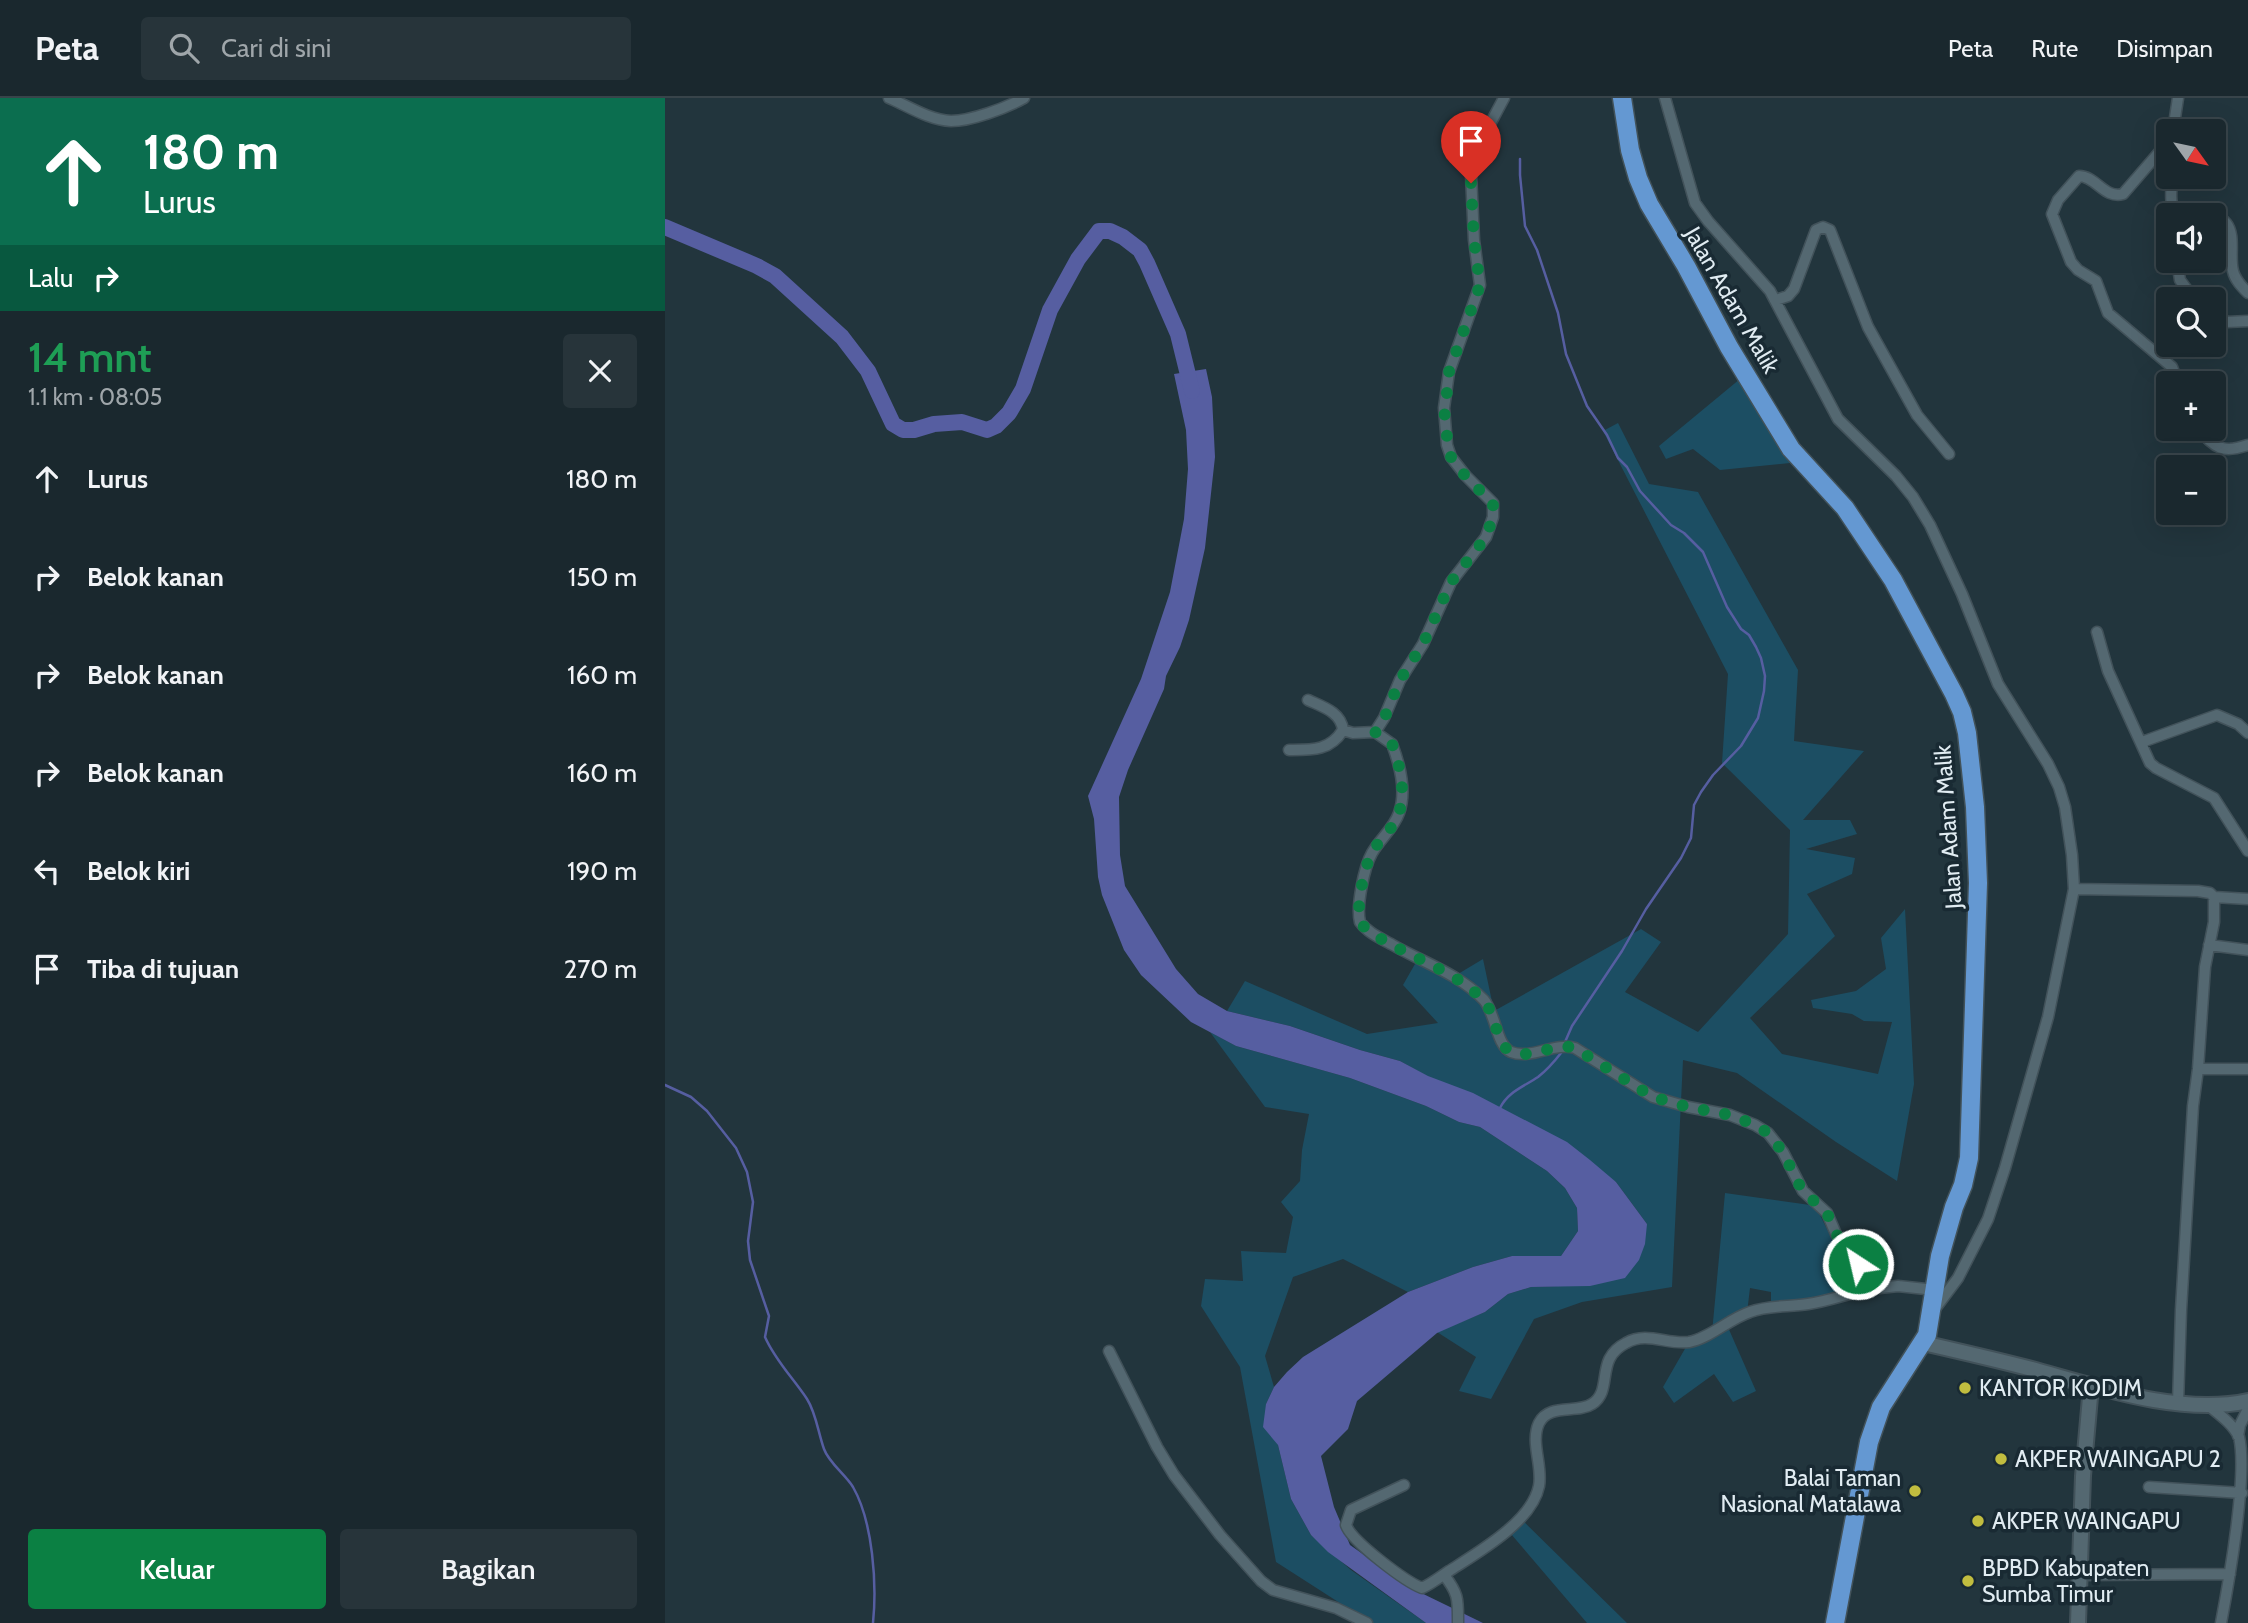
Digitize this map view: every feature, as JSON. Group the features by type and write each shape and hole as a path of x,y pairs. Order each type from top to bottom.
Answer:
{"highway":[{"name":"Jalan Adam Malik","path":"1622,98 1630,150 1649,204 1729,347 1791,449 1845,508 1893,580 1962,712 1967,733 1975,807 1978,883 1971,1133 1966,1174 1947,1231 1927,1335 1892,1387 1875,1420 1835,1623"}],"street":[{"path":"889,98 922,113 952,121 984,114 1024,98"},
{"path":"1375,732 1384,719 1400,680 1423,644 1447,591 1486,537 1493,517 1493,503 1466,477 1451,457 1444,408 1449,372 1480,285 1474,240 1471,174 1481,141 1504,98"},
{"path":"1665,98 1695,203 1708,221 1748,263 1776,300 1837,419 1909,491 1930,525 2004,695 2048,764 2059,787 2070,840 2074,889 2048,1017 1995,1201 1974,1250 1958,1278 1931,1313"},
{"path":"2175,119 2178,98"},
{"path":"2156,156 2123,194 2111,195 2086,177 2079,176 2058,200 2052,214 2071,262 2078,270 2096,281 2108,313 2174,371"},
{"path":"2226,224 2230,230 2233,274 2248,293"},
{"path":"1776,300 1788,296 1794,289 1816,230 1823,226 1831,230 1868,327 1917,415 1949,454"},
{"path":"2226,321 2248,321"},
{"path":"2211,441 2217,447 2232,451 2248,445"},
{"path":"2097,632 2108,671 2153,766 2208,794 2219,803 2248,851"},
{"path":"1308,699 1339,717 1343,730"},
{"path":"2142,743 2217,715 2238,724 2248,733"},
{"path":"1343,730 1363,734 1375,732 1392,744 1400,771 1402,801 1395,823 1370,858 1359,907 1359,917 1364,927 1397,948 1445,972 1481,997 1490,1010 1503,1046 1508,1050 1514,1053 1532,1053 1567,1046 1575,1048 1653,1097 1730,1115 1768,1133 1783,1152 1803,1191 1827,1213 1836,1234 1856,1261 1870,1289"},
{"path":"1289,750 1330,746 1343,730"},
{"path":"2074,889 2198,891 2210,893 2214,897 2248,900"},
{"path":"2178,1403 2193,1106 2205,967 2214,922 2214,897"},
{"path":"2209,945 2248,950"},
{"path":"2198,1069 2248,1069"},
{"path":"1404,1485 1356,1508 1347,1516 1347,1530 1363,1548 1418,1587 1425,1587 1489,1546 1527,1509 1539,1489 1539,1422 1546,1415 1585,1408 1598,1399 1602,1392 1607,1362 1625,1343 1639,1338 1687,1342 1753,1310 1821,1302 1870,1289 1898,1286 1935,1290"},
{"path":"1923,1343 2091,1386 2178,1403 2209,1406 2248,1401"},
{"path":"1109,1351 1174,1475 1220,1535 1261,1581 1273,1590 1336,1608 1367,1623"},
{"path":"2078,1623 2083,1476 2091,1386"},
{"path":"2209,1406 2224,1418 2238,1436 2245,1459 2243,1521 2221,1623"},
{"path":"2238,1436 2248,1409"},
{"path":"2150,1487 2242,1493"},
{"path":"2079,1575 2230,1574"},
{"path":"1444,1575 1453,1586 1459,1601 1458,1623"}],"shaded area":[{"path":"1746,374 1800,462 1720,470 1693,449 1666,459 1659,446"},
{"path":"1618,423 1649,484 1698,492 1798,670 1794,741 1864,751 1803,820 1850,820 1857,834 1806,849 1855,858 1852,874 1807,894 1835,936 1750,1018 1782,1054 1878,1074 1892,1022 1864,1021 1852,1014 1813,1008 1811,1000 1856,991 1886,969 1881,938 1905,909 1914,1084 1897,1181 1737,1073 1683,1060 1672,1287 1582,1302 1534,1319 1491,1399 1459,1391 1476,1357 1437,1332 1485,1312 1508,1294 1531,1287 1558,1286 1647,1224 1616,1182 1400,1061 1290,1026 1227,1011 1245,981 1367,1034 1438,1023 1403,985 1419,957 1453,977 1483,959 1494,1011 1641,929 1661,942 1625,992 1698,1032 1788,934 1790,830 1722,763 1728,674 1603,431"},
{"path":"1210,1032 1236,1046 1350,1078 1426,1106 1459,1122 1480,1127 1547,1171 1565,1188 1577,1208 1578,1231 1561,1256 1512,1256 1473,1267 1408,1292 1343,1259 1293,1277 1265,1356 1274,1387 1266,1404 1291,1499 1311,1535 1351,1570 1426,1623 1371,1623 1276,1562 1240,1367 1201,1306 1205,1279 1243,1281 1241,1251 1286,1253 1293,1217 1281,1202 1300,1181 1302,1150 1309,1114 1265,1107"},
{"path":"1725,1193 1810,1205 1850,1259 1865,1293 1771,1311 1771,1292 1750,1288 1747,1313 1727,1325 1756,1391 1733,1402 1714,1374 1674,1403 1663,1387 1686,1347 1712,1333"},
{"path":"1516,1514 1627,1623 1587,1623 1505,1527"}],"water":[{"path":"1206,369 1212,397 1215,457 1205,548 1189,620 1180,647 1119,797 1120,855 1125,886 1176,969 1198,994 1227,1011 1290,1026 1400,1061 1428,1076 1473,1093 1567,1142 1616,1182 1647,1224 1645,1244 1639,1260 1625,1278 1590,1286 1531,1287 1508,1294 1485,1312 1437,1333 1357,1401 1348,1429 1321,1456 1334,1507 1350,1545 1411,1588 1483,1623 1426,1623 1328,1552 1311,1535 1291,1499 1278,1445 1263,1427 1266,1404 1274,1387 1303,1357 1408,1292 1473,1267 1512,1256 1561,1256 1578,1231 1577,1208 1565,1188 1547,1171 1480,1127 1459,1122 1426,1106 1350,1078 1236,1046 1191,1022 1141,975 1124,950 1102,895 1098,877 1094,819 1088,796 1141,679 1170,592 1184,519 1188,469 1186,430 1174,374"}],"waterway":[{"path":"1520,159 1525,226 1537,250 1558,313 1566,354 1587,406 1640,491 1671,525 1684,533 1703,552 1727,607 1756,647 1765,676 1758,718 1741,746 1701,792 1694,805 1691,838 1681,858 1572,1026 1565,1042"},
{"path":"665,227 775,276 842,337 868,371 893,424 903,430 962,422 987,430 996,426 1009,413 1023,389 1050,310 1078,259 1099,231 1110,231 1140,250 1147,263 1178,334 1192,391"},
{"path":"1500,1108 1503,1102 1541,1074 1561,1053"},
{"path":"665,1085 691,1097 707,1111 736,1148 747,1172 753,1202 748,1241 750,1260 769,1316 765,1337 813,1410 826,1454 850,1482 860,1501 872,1554 873,1623"}],"place":[{"name":"KANTOR KODIM","path":"1965,1388"},
{"name":"AKPER WAINGAPU 2","path":"2001,1459"},
{"name":"Balai Taman Nasional Matalawa","path":"1915,1491"},
{"name":"AKPER WAINGAPU","path":"1978,1521"},
{"name":"BPBD Kabupaten Sumba Timur","path":"1968,1581"}],"route":[{"path":"1471,183 1474,240 1481,279 1475,303 1449,372 1444,421 1451,457 1466,477 1493,503 1493,517 1486,537 1451,582 1423,644 1400,680 1389,701 1384,719 1375,732 1392,744 1396,754 1402,801 1395,823 1372,852 1360,898 1360,922 1377,937 1461,981 1481,997 1490,1010 1503,1046 1508,1050 1514,1053 1532,1053 1567,1046 1575,1048 1653,1097 1730,1115 1768,1133 1783,1152 1803,1191 1827,1213 1836,1234 1858,1264"}]}
